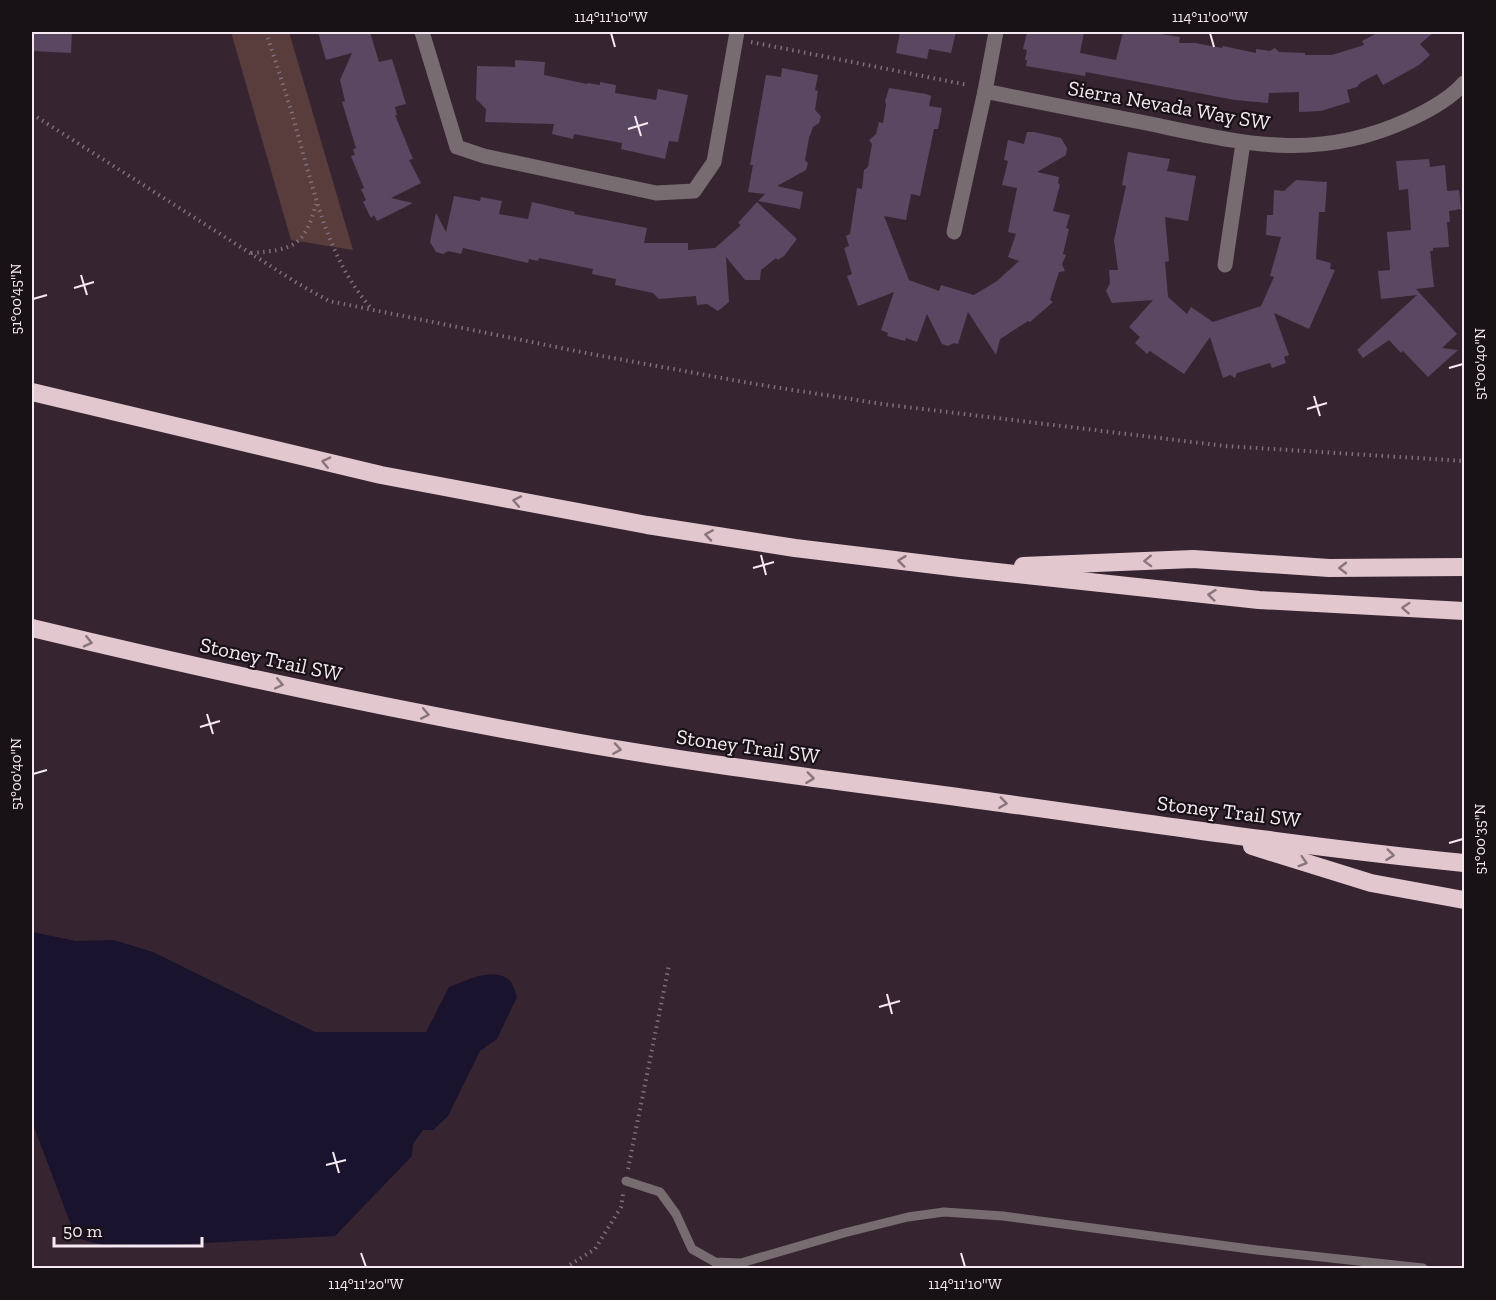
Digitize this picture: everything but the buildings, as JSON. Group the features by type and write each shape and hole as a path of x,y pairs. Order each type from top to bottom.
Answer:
{"highway":[{"path":"32,392 381,475 646,525 795,548 1259,600 1464,611"},
{"path":"960,568 1193,559 1329,568 1464,567"},
{"name":"Stoney Trail SW","path":"32,628 188,665 368,703 574,742 775,773 1207,832 1464,863"},
{"path":"1207,832 1371,883 1464,900"}],"street":[{"path":"422,32 457,147 484,156 656,193 694,191 714,162 736,35"},
{"path":"954,232 986,91 996,32"},
{"name":"Sierra Nevada Way SW","path":"986,91 1243,142 1297,146 1350,140 1373,134 1411,119 1463,91"},
{"path":"1225,265 1243,142"}],"lane":[{"path":"626,1181 660,1191 676,1214 692,1249 715,1262 741,1263 844,1233 908,1217 944,1212 1003,1216 1257,1250 1423,1269"}],"path":[{"path":"266,32 296,127 316,203 349,278 372,309"},
{"path":"736,35 968,85"},
{"path":"32,114 297,283 329,301 591,354 882,404 1225,446 1464,461"},
{"path":"250,253 285,249 297,243 308,231 316,203"},
{"path":"565,1269 595,1249 621,1207 669,965"}],"shaded area":[{"path":"231,32 289,32 353,250 291,240"},
{"path":"32,932 76,941 114,940 153,952 315,1032 426,1032 449,987 487,974 495,974 509,980 517,997 497,1039 480,1051 448,1116 433,1130 423,1130 413,1144 412,1156 335,1236 115,1248 76,1238 32,1122"}]}
